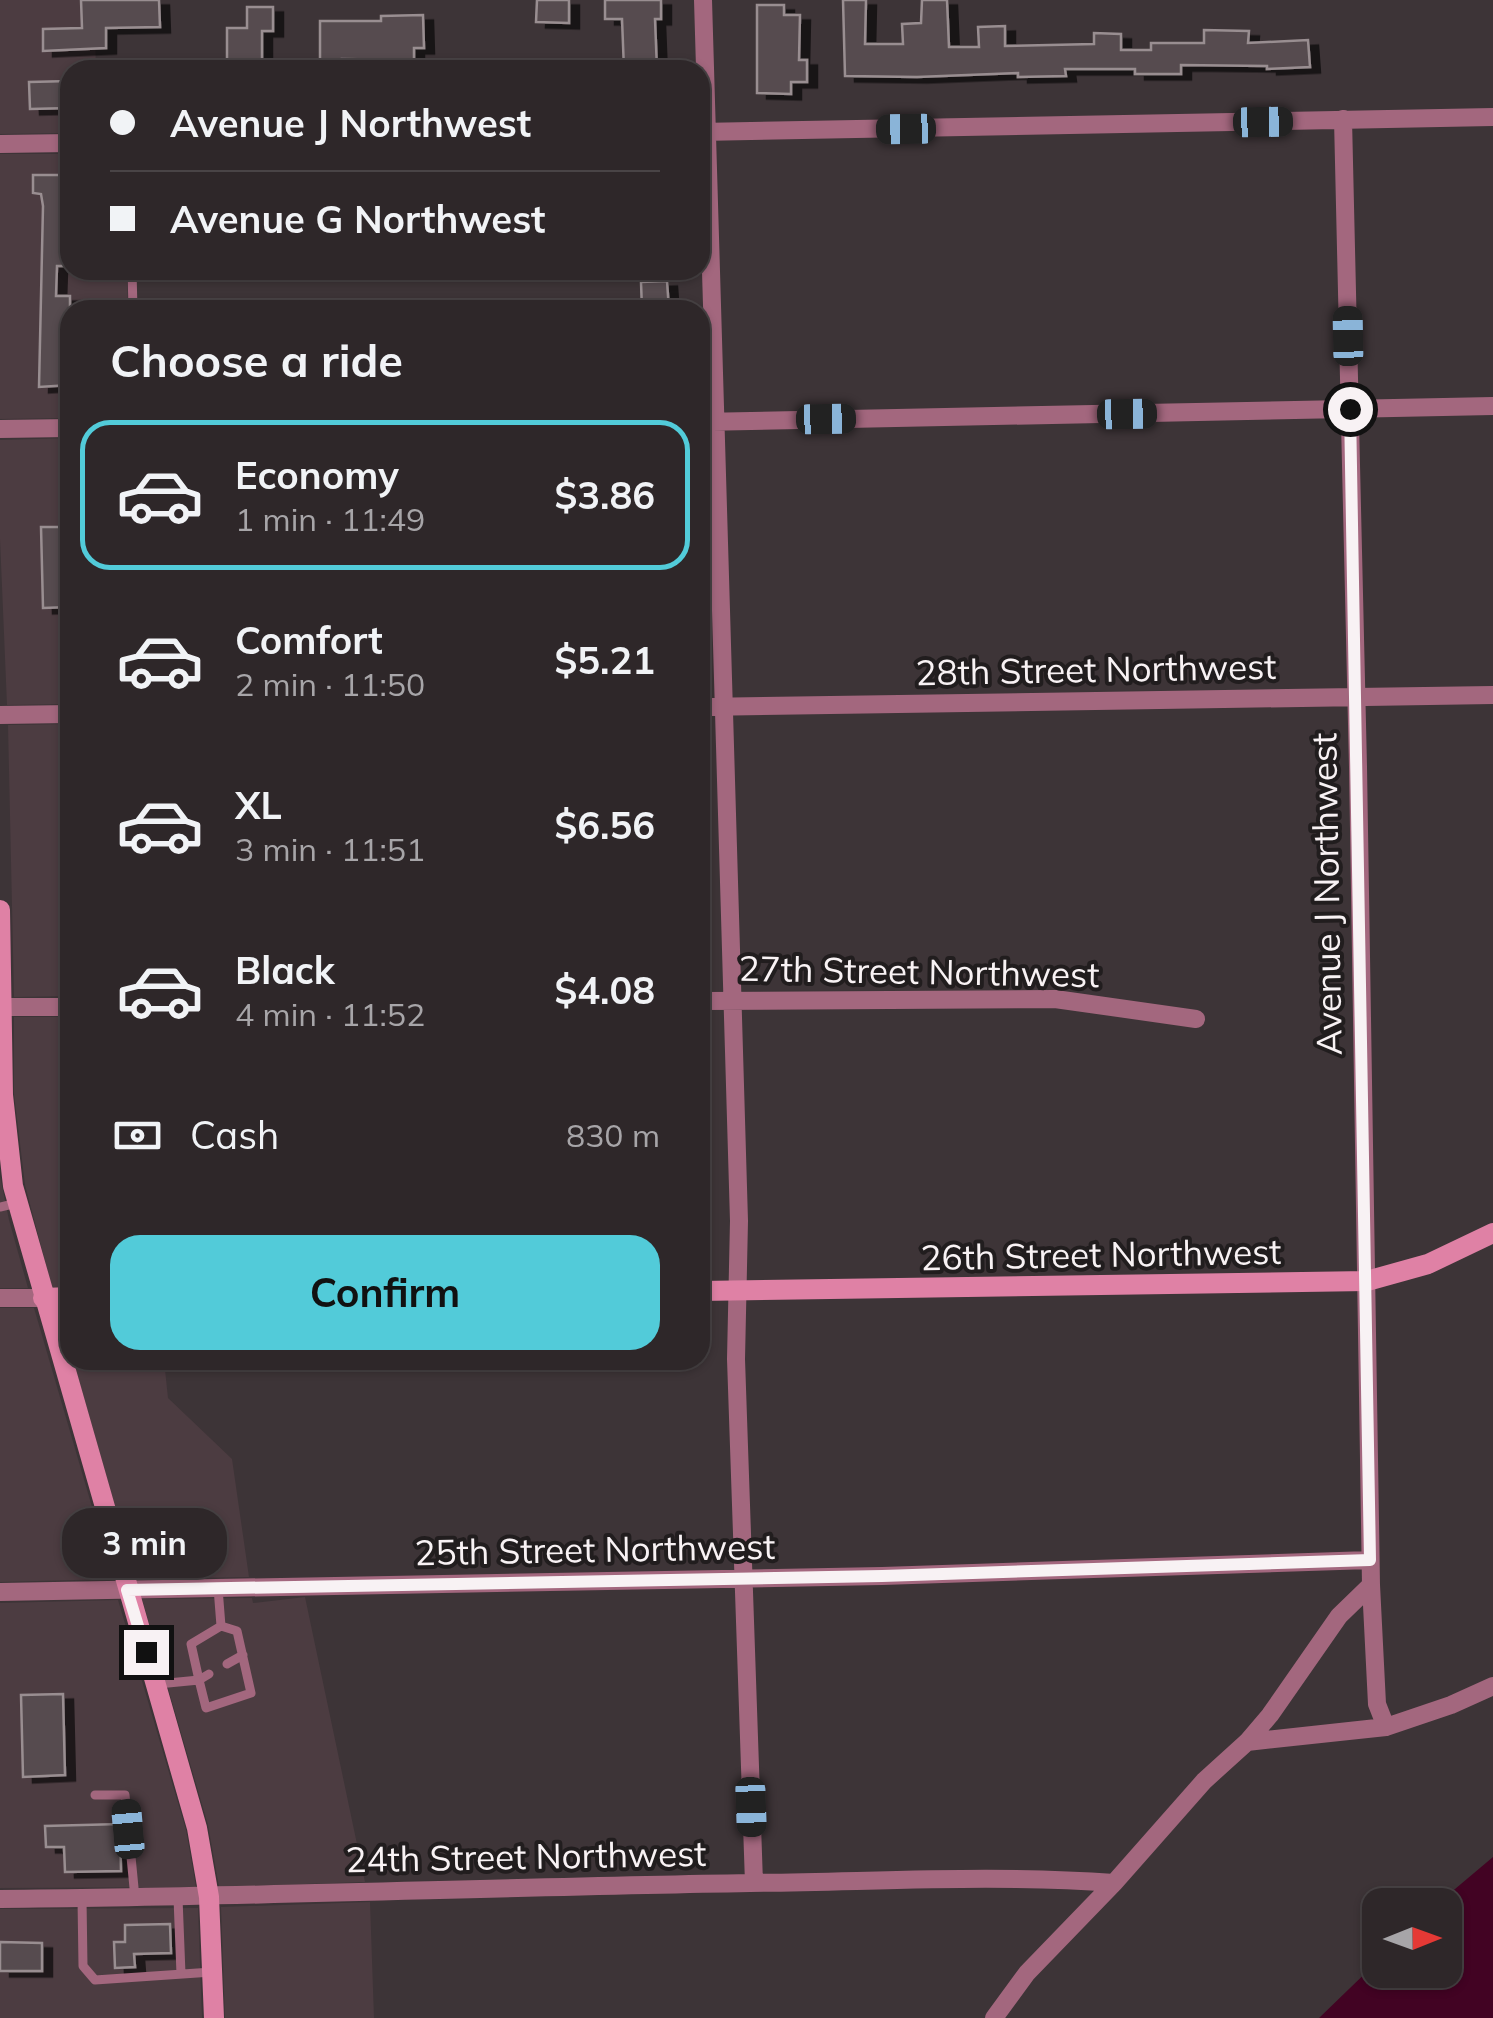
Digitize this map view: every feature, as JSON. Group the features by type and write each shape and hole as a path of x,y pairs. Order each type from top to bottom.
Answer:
{"main road":[{"path":"0,910 8,1205 60,1360"},
{"name":"26th Street Northwest","path":"710,1291 1367,1282 1438,1260 1493,1233"},
{"path":"42,1298 60,1298"},
{"path":"63,1370 197,1828 209,1897 214,2018"}],"street":[{"path":"702,0 703,60"},
{"path":"710,132 1493,117"},
{"name":"Avenue J Northwest","path":"1343,119 1370,1585 1377,1704 1386,1726"},
{"path":"0,144 60,144"},
{"path":"710,422 1493,406"},
{"path":"0,430 60,428"},
{"path":"710,458 724,708 754,1884"},
{"name":"28th Street Northwest","path":"710,707 1493,695"},
{"path":"0,715 60,714"},
{"path":"2,998 60,1005"},
{"name":"27th Street Northwest","path":"710,1001 1056,999 1196,1018"},
{"path":"0,1298 42,1298"},
{"name":"25th Street Northwest","path":"0,1592 882,1576 1370,1560"},
{"path":"994,2018 1027,1973 1204,1781 1247,1742 1339,1616 1370,1585"},
{"path":"1247,1742 1386,1726 1452,1705 1493,1686"},
{"name":"24th Street Northwest","path":"0,1899 1040,1877 1114,1883"}],"lane":[{"path":"218,1588 221,1626"},
{"path":"221,1626 236,1632 251,1693 206,1708 190,1644 221,1626"},
{"path":"227,1664 243,1655"},
{"path":"155,1684 199,1680 209,1674"},
{"path":"94,1795 125,1795 135,1898"},
{"path":"82,1898 84,1966 95,1980 212,1972"},
{"path":"178,1898 181,1974"}],"shaded area":[{"path":"0,0 94,0 96,60 60,60 60,133 0,134"},
{"path":"0,154 60,154 60,280 127,280 128,300 60,300 60,418 0,419"},
{"path":"60,438 60,704 7,705 0,440"},
{"path":"60,724 60,996 14,997 8,725"},
{"path":"14,1017 60,1017 60,1288 52,1288 25,1185 14,1094"},
{"path":"0,1176 9,1220 28,1288 0,1288"},
{"path":"0,1308 34,1308 113,1579 0,1582"},
{"path":"76,1370 165,1370 168,1398 232,1459 249,1577 136,1579"},
{"path":"305,1597 365,1882 219,1887 208,1825 142,1599 252,1598 253,1603"},
{"path":"118,1600 186,1830 196,1887 0,1888 0,1603"},
{"path":"1493,1857 1493,2018 1319,2018 1362,1976 1362,1988 1462,1988 1462,1888 1456,1888"},
{"path":"370,1902 374,2018 225,2018 221,1907"},
{"path":"198,1908 202,2018 0,2018 0,1909"}],"building":[{"path":"81,0 159,0 160,27 106,28 106,48 43,51 43,29 82,28"},
{"path":"537,0 569,0 569,23 536,22"},
{"path":"605,0 661,0 661,19 655,19 657,60 624,60 622,19 605,19"},
{"path":"843,0 866,0 865,44 903,44 902,24 921,23 922,0 947,0 949,47 979,47 978,27 1005,26 1005,46 1094,44 1094,33 1121,34 1121,50 1151,50 1151,43 1204,43 1204,30 1249,31 1248,43 1308,40 1310,67 1181,65 1181,74 1135,74 1135,69 1065,69 1066,76 845,76"},
{"path":"757,5 784,5 784,15 800,15 799,60 807,60 807,82 791,82 791,94 757,93"},
{"path":"247,7 273,7 273,31 262,31 262,60 227,60 227,28 247,28"},
{"path":"423,15 424,48 414,48 414,60 320,60 320,21 381,21 381,16"},
{"path":"60,81 60,108 30,109 29,82"},
{"path":"33,175 60,175 60,266 56,296 70,296 70,300 60,300 60,386 39,387 43,206 41,194 33,193"},
{"path":"667,281 668,300 642,300 641,282"},
{"path":"41,527 60,527 60,607 43,608"},
{"path":"63,1694 65,1775 23,1777 21,1695"},
{"path":"120,1824 121,1871 65,1872 64,1847 46,1847 45,1826"},
{"path":"170,1924 171,1953 134,1954 135,1967 115,1968 114,1942 125,1942 125,1925"},
{"path":"0,1942 42,1943 42,1971 0,1971"}],"route":[{"path":"146,1652 127,1590 882,1576 1370,1560 1350,409"}]}
